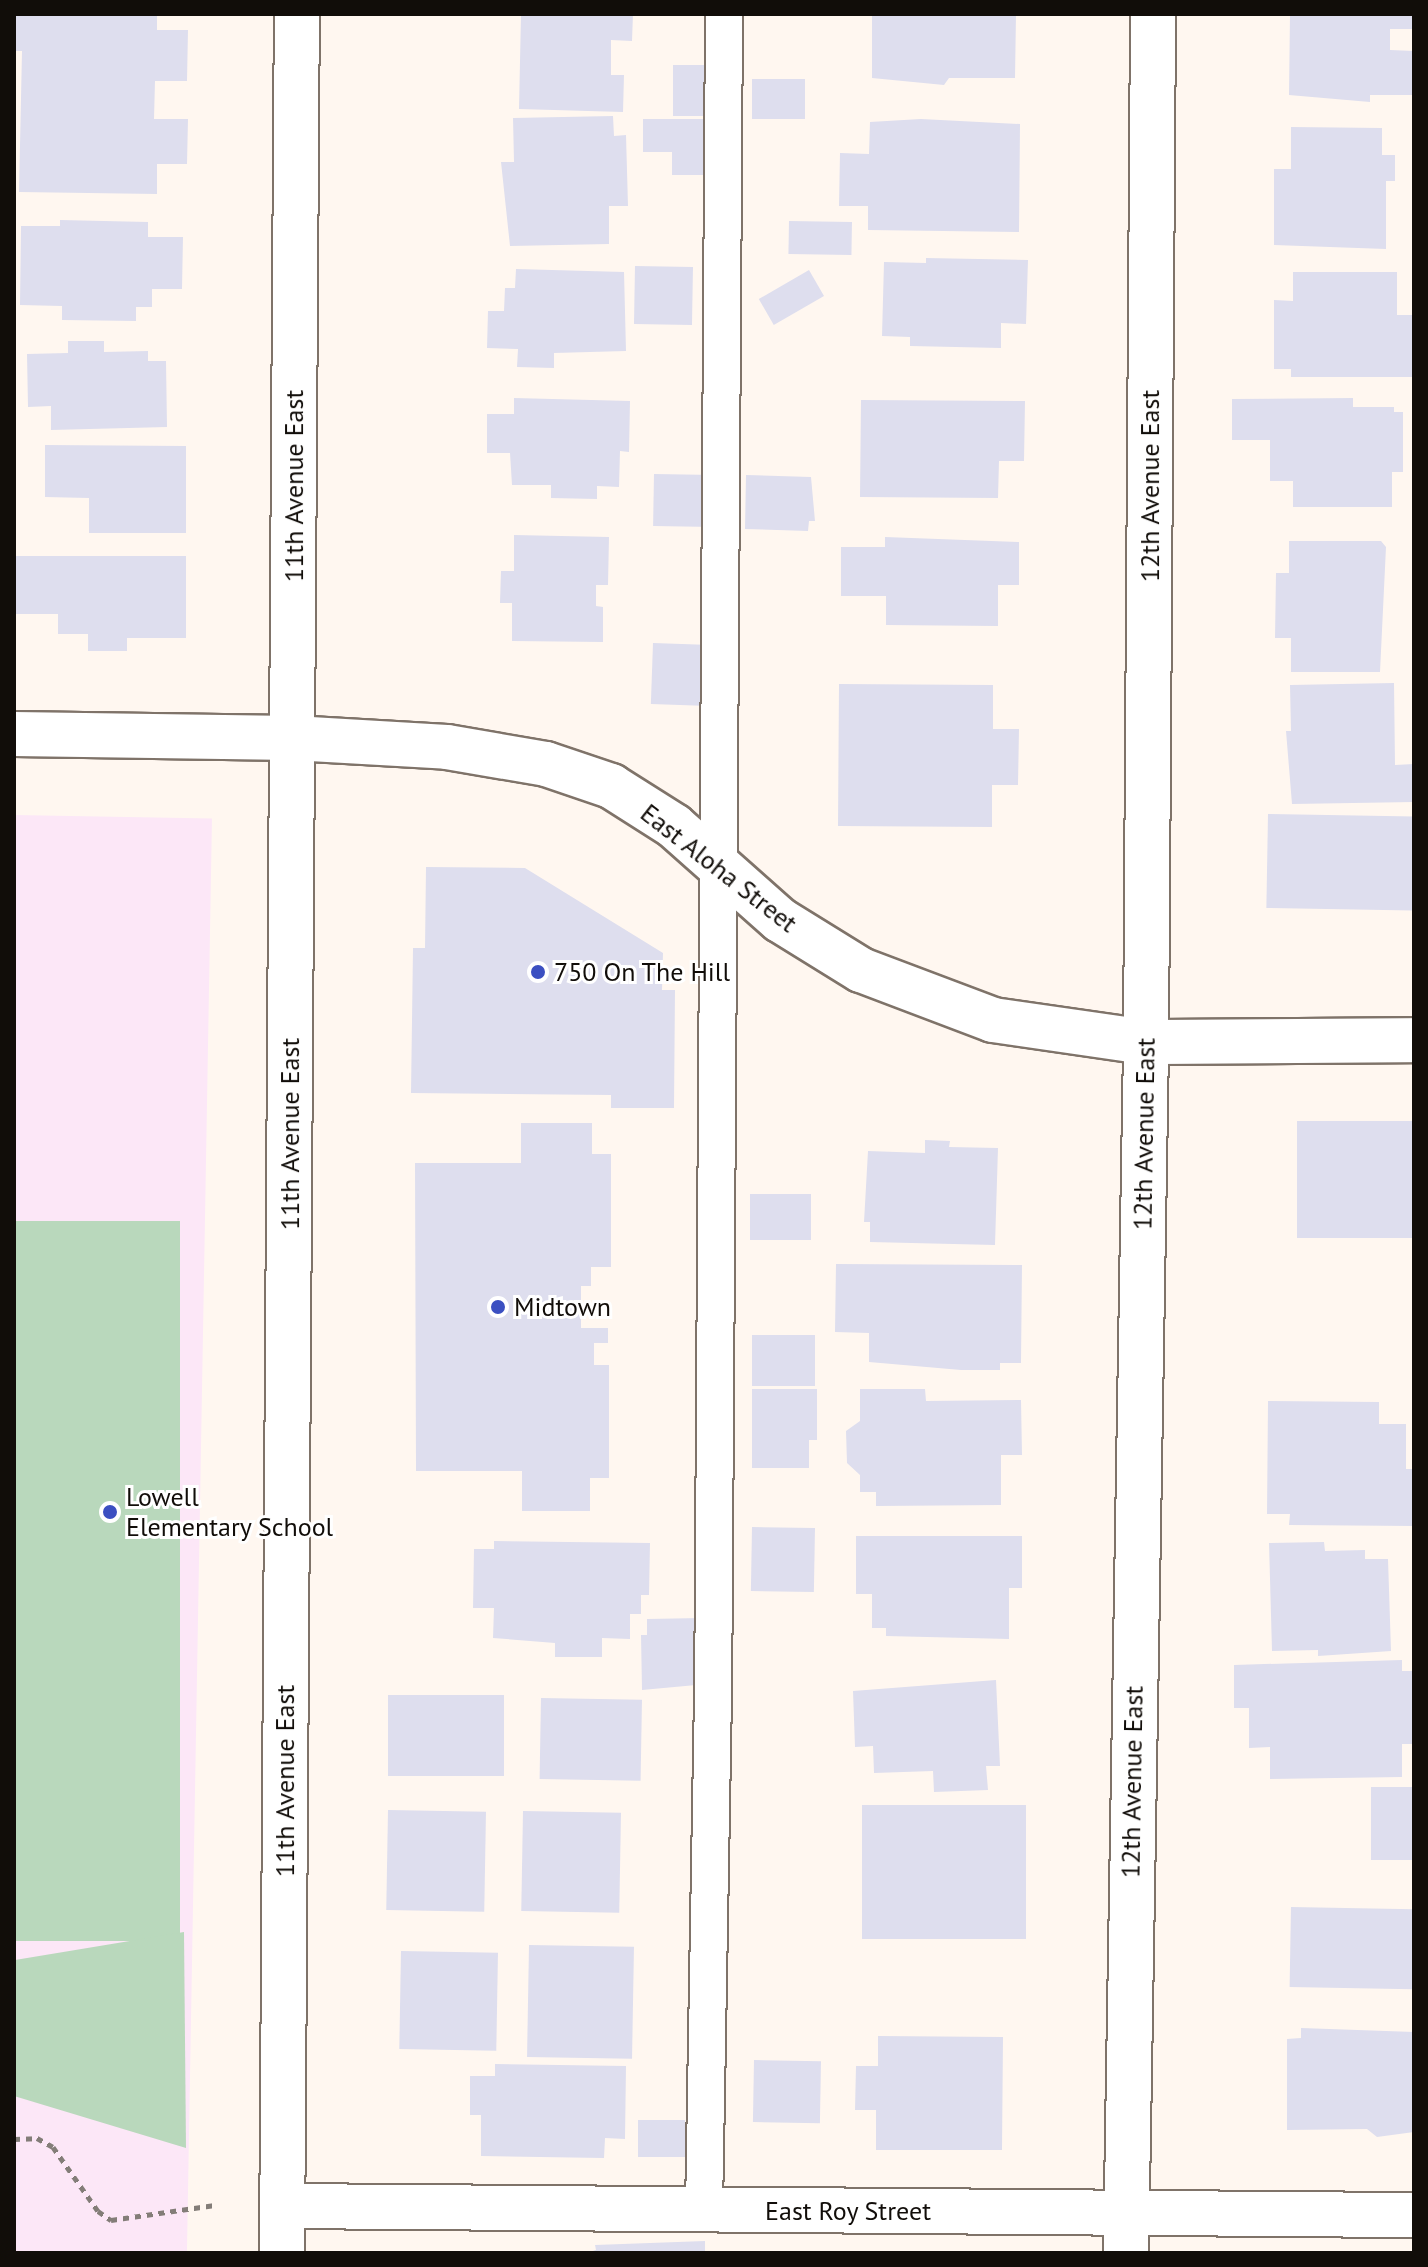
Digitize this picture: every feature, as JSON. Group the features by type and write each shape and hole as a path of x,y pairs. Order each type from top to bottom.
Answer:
{"street":[{"name":"11th Avenue East","path":"282,2253 297,14"},
{"name":"12th Avenue East","path":"1125,2233 1146,1042 1153,14"},
{"name":"East Aloha Street","path":"14,734 293,738 447,747 546,764 611,786 674,826 780,920 861,970 993,1020 1146,1042 1414,1040"},
{"name":"East Roy Street","path":"283,2206 704,2210 1125,2233 1414,2215"}],"lane":[{"path":"704,2210 713,1697 716,863 724,14"}],"path":[{"path":"14,2139 37,2138 53,2147 98,2211 111,2220 215,2205"}],"shaded area":[{"name":"Lowell Elementary School","path":"14,815 212,818 187,2253 14,2253"}],"green space":[{"path":"14,1221 180,1221 180,1941 14,1941"},
{"path":"184,1932 186,2148 14,2096 15,1960"}],"building":[{"path":"14,14 157,14 157,30 188,30 187,81 155,81 154,119 188,119 187,164 157,164 157,194 19,192 22,51 14,51"},
{"path":"521,14 633,14 632,41 611,40 611,75 624,75 623,112 519,109"},
{"path":"872,14 1016,14 1015,78 949,78 944,85 872,78"},
{"path":"1290,14 1413,14 1413,29 1390,29 1390,50 1414,51 1414,95 1370,95 1370,102 1289,95"},
{"path":"673,65 714,65 714,116 673,116"},
{"path":"752,79 805,79 805,119 752,119"},
{"path":"613,116 614,136 626,135 628,206 609,206 609,244 510,246 501,162 514,162 513,118"},
{"path":"643,119 718,119 718,175 672,175 672,152 643,152"},
{"path":"921,119 1020,124 1019,232 868,230 868,206 839,206 840,153 869,154 870,122"},
{"path":"1291,127 1382,128 1382,155 1395,155 1395,181 1386,181 1386,249 1274,245 1274,169 1291,169"},
{"path":"60,220 148,222 148,237 183,237 182,289 152,289 152,307 136,307 136,321 62,320 62,306 20,305 21,226 60,226"},
{"path":"789,221 852,222 851,255 788,254"},
{"path":"926,258 1028,260 1026,324 1001,323 1001,348 910,346 910,337 882,336 884,262 926,263"},
{"path":"635,266 693,267 692,325 634,324"},
{"path":"516,269 624,272 626,351 554,353 554,368 517,367 518,349 487,348 488,311 504,311 505,288 515,288"},
{"path":"809,270 824,296 774,325 759,299"},
{"path":"1293,272 1397,272 1397,315 1414,315 1414,377 1291,377 1291,369 1274,369 1274,300 1293,301"},
{"path":"68,341 104,341 104,352 148,351 148,361 166,361 167,427 51,430 51,406 28,407 27,354 68,353"},
{"path":"514,398 630,401 629,452 620,451 619,487 597,486 597,499 551,498 551,485 512,485 510,453 487,453 487,414 514,414"},
{"path":"1353,398 1353,407 1394,407 1394,412 1403,412 1403,472 1392,472 1392,507 1293,507 1293,481 1270,481 1270,440 1232,440 1232,399"},
{"path":"861,400 1025,401 1024,461 999,461 998,498 860,497"},
{"path":"45,445 186,446 186,533 89,533 89,498 45,497"},
{"path":"654,474 715,475 714,527 653,526"},
{"path":"746,475 811,477 815,521 809,521 808,531 745,529"},
{"path":"514,535 609,537 608,585 596,585 596,606 603,607 603,642 512,641 512,603 500,603 501,571 514,571"},
{"path":"885,537 1019,542 1019,585 998,585 998,626 886,625 886,596 841,596 841,547 885,547"},
{"path":"1289,541 1381,541 1386,547 1380,672 1291,672 1291,638 1275,638 1276,573 1289,573"},
{"path":"14,556 186,556 186,638 127,638 127,651 88,651 88,634 58,634 58,614 14,614"},
{"path":"653,643 711,645 709,706 651,704"},
{"path":"1394,683 1395,765 1414,764 1414,802 1292,804 1286,731 1291,731 1290,685"},
{"path":"839,684 993,685 993,729 1019,729 1018,785 992,785 992,827 838,826"},
{"path":"1268,814 1414,817 1412,911 1266,908"},
{"name":"750 On The Hill","path":"426,867 525,868 663,953 662,990 675,990 674,1108 611,1108 611,1095 411,1093 413,948 425,948"},
{"path":"1297,1121 1414,1121 1414,1238 1297,1238"},
{"name":"Midtown","path":"521,1123 592,1123 592,1154 611,1154 611,1267 591,1267 591,1286 581,1286 581,1328 608,1328 608,1343 594,1343 594,1365 609,1365 609,1478 590,1478 590,1511 522,1511 522,1471 416,1471 415,1163 521,1163"},
{"path":"925,1140 950,1141 949,1147 998,1148 995,1245 870,1242 870,1222 864,1222 868,1151 925,1153"},
{"path":"750,1194 811,1194 811,1240 750,1240"},
{"path":"836,1264 1022,1265 1021,1363 1000,1363 1000,1370 961,1370 869,1362 869,1333 835,1332"},
{"path":"752,1335 815,1335 815,1386 752,1386"},
{"path":"752,1389 817,1389 817,1440 809,1440 809,1468 752,1468"},
{"path":"860,1389 925,1389 926,1401 1021,1400 1022,1455 1001,1455 1001,1505 876,1506 876,1492 860,1492 860,1475 847,1463 846,1431 860,1421"},
{"path":"1268,1401 1379,1402 1379,1424 1406,1424 1406,1469 1414,1469 1414,1526 1289,1525 1290,1514 1267,1514"},
{"path":"752,1527 815,1528 814,1592 751,1591"},
{"path":"856,1536 1022,1536 1022,1588 1009,1588 1009,1639 886,1636 886,1628 872,1628 872,1594 856,1594"},
{"path":"494,1541 650,1543 649,1595 641,1595 641,1614 630,1614 630,1639 602,1638 602,1657 555,1657 555,1643 493,1638 494,1608 473,1608 474,1549 494,1549"},
{"path":"1324,1542 1325,1551 1365,1550 1365,1559 1388,1559 1391,1651 1318,1656 1318,1650 1272,1651 1269,1543"},
{"path":"702,1618 707,1684 642,1690 641,1635 647,1635 647,1619"},
{"path":"1402,1660 1402,1671 1414,1671 1414,1744 1402,1744 1402,1777 1270,1779 1270,1747 1249,1748 1249,1708 1234,1708 1234,1665"},
{"path":"996,1680 1000,1766 986,1766 988,1790 934,1792 933,1771 874,1773 873,1746 855,1747 853,1691"},
{"path":"388,1695 504,1695 504,1776 388,1776"},
{"path":"541,1698 642,1700 641,1781 540,1779"},
{"path":"1371,1787 1414,1787 1414,1860 1371,1860"},
{"path":"862,1805 1026,1805 1026,1939 862,1939"},
{"path":"388,1810 486,1812 484,1912 386,1910"},
{"path":"523,1811 621,1813 619,1913 521,1911"},
{"path":"1291,1907 1414,1909 1413,1989 1290,1987"},
{"path":"529,1945 634,1947 632,2059 527,2057"},
{"path":"401,1951 498,1953 496,2051 399,2049"},
{"path":"1301,2028 1414,2032 1414,2132 1377,2137 1367,2129 1287,2130 1287,2039 1301,2038"},
{"path":"878,2036 1003,2037 1002,2150 876,2150 876,2110 855,2110 856,2066 878,2066"},
{"path":"754,2060 821,2061 820,2123 753,2122"},
{"path":"495,2064 626,2066 625,2139 605,2138 604,2158 481,2156 481,2115 470,2115 470,2076 495,2076"},
{"path":"638,2120 685,2120 685,2157 638,2157"},
{"path":"705,2241 705,2253 586,2253 596,2250 595,2245"}],"place":[{"name":"750 On The Hill","path":"538,972"},
{"name":"Midtown","path":"498,1307"},
{"name":"Lowell Elementary School","path":"110,1512"}]}
